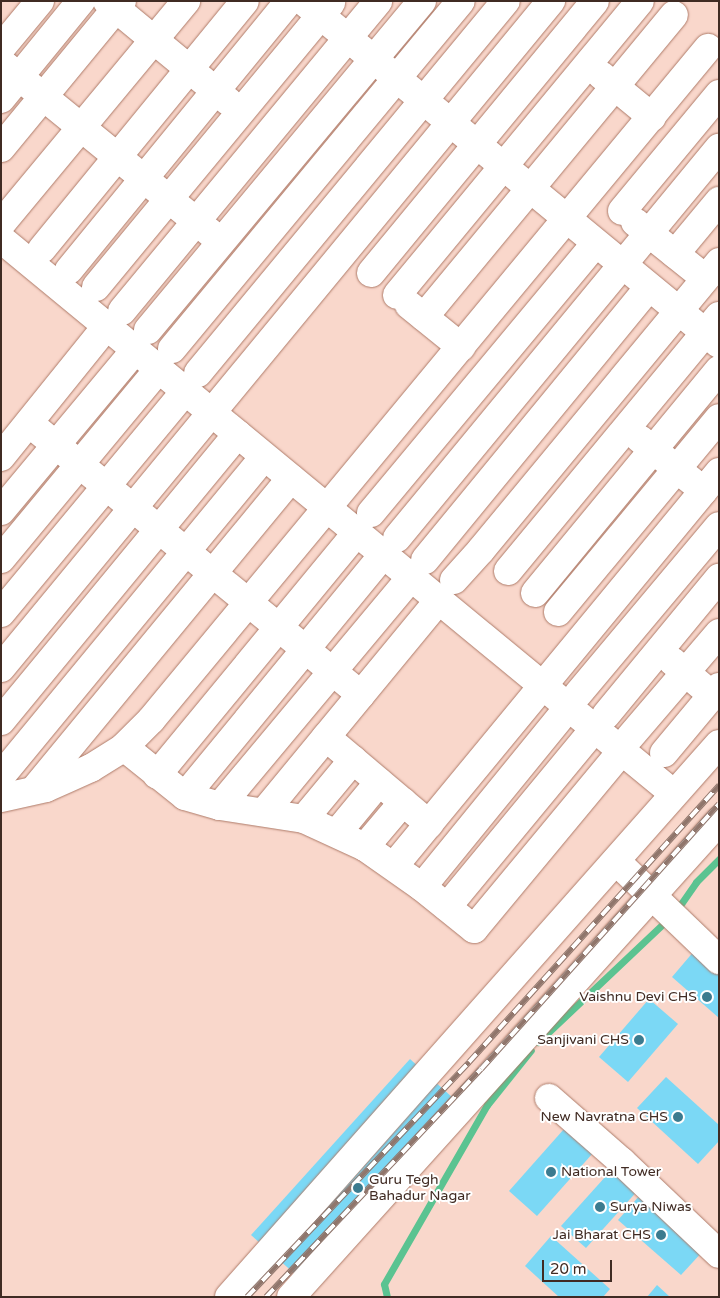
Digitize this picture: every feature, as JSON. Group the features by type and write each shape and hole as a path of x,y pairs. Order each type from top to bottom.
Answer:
{"street":[{"path":"1,48 40,1"},
{"path":"1,99 10,69 81,1"},
{"path":"1,224 186,1"},
{"path":"42,249 245,1"},
{"path":"69,270 289,1"},
{"path":"1,457 378,1"},
{"path":"1,511 422,1"},
{"path":"142,659 36,572 4,550 79,464 461,1"},
{"path":"370,273 596,1"},
{"path":"397,295 640,1"},
{"path":"1,148 115,4 154,40 371,220"},
{"path":"96,287 241,112 319,6 347,38 649,287 678,310 714,331 627,427 508,571"},
{"path":"185,796 719,147 693,125 615,87 561,43 529,9"},
{"path":"1,613 424,101 529,9"},
{"path":"1,668 450,123 529,9"},
{"path":"424,317 674,15"},
{"path":"1,798 46,788 91,768 124,747 151,720 594,188 708,48"},
{"path":"10,69 300,306"},
{"path":"622,211 719,94"},
{"path":"265,811 712,270 676,254 594,188"},
{"path":"676,254 719,201"},
{"path":"1,239 114,319 166,359 219,403 238,434 328,508 364,523 446,590 626,744 674,794"},
{"path":"157,775 596,243"},
{"path":"344,252 461,347"},
{"path":"220,806 649,287"},
{"path":"394,866 711,482 677,469 489,314"},
{"path":"535,593 719,370"},
{"path":"558,612 719,418"},
{"path":"29,424 361,695"},
{"path":"446,425 632,577"},
{"path":"45,723 7,703 88,615 238,434"},
{"path":"1,776 264,456"},
{"path":"33,792 291,478"},
{"path":"422,886 634,630 714,541 679,521"},
{"path":"481,550 585,634"},
{"path":"447,907 719,578"},
{"path":"606,608 686,673 716,691 664,753"},
{"path":"124,747 185,796 220,806 265,811 304,819 365,847 422,886 474,929 719,633"},
{"path":"326,737 429,824"},
{"path":"243,1292 719,744"},
{"path":"304,819 353,760"},
{"path":"464,781 544,845"},
{"path":"337,833 379,782"},
{"path":"365,847 402,802"},
{"path":"292,1297 658,900 719,821"},
{"path":"616,861 719,960"},
{"path":"549,1098 621,1161 719,1254"}],"building":[{"name":"Vaishnu Devi CHS","path":"695,950 719,971 719,1018 672,977"},
{"name":"Sanjivani CHS","path":"649,999 678,1024 628,1082 599,1057"},
{"name":"Guru Tegh Bahadur Nagar","path":"410,1059 464,1108 305,1283 251,1235"},
{"name":"New Navratna CHS","path":"666,1077 719,1125 719,1141 698,1164 637,1108"},
{"name":"National Tower","path":"564,1129 593,1153 537,1216 509,1191"},
{"name":"Surya Niwas","path":"615,1166 640,1188 586,1248 561,1226"},
{"name":"Jai Bharat CHS","path":"641,1194 704,1250 681,1275 618,1220"},
{"path":"551,1236 610,1289 603,1297 559,1297 525,1266"},
{"path":"657,1285 670,1297 647,1297"}],"waterway":[{"path":"676,911 696,882 719,859"},
{"path":"538,1042 668,919"},
{"path":"387,1297 384,1284 487,1105 531,1050"}],"railway":[{"path":"247,1297 469,1062 719,785"},
{"path":"266,1297 481,1069 719,804"}],"place":[{"name":"Vaishnu Devi CHS","path":"707,997"},
{"name":"Sanjivani CHS","path":"639,1040"},
{"name":"New Navratna CHS","path":"678,1117"},
{"name":"National Tower","path":"551,1172"},
{"name":"Guru Tegh Bahadur Nagar","path":"358,1188"},
{"name":"Surya Niwas","path":"600,1207"},
{"name":"Jai Bharat CHS","path":"661,1235"}]}
